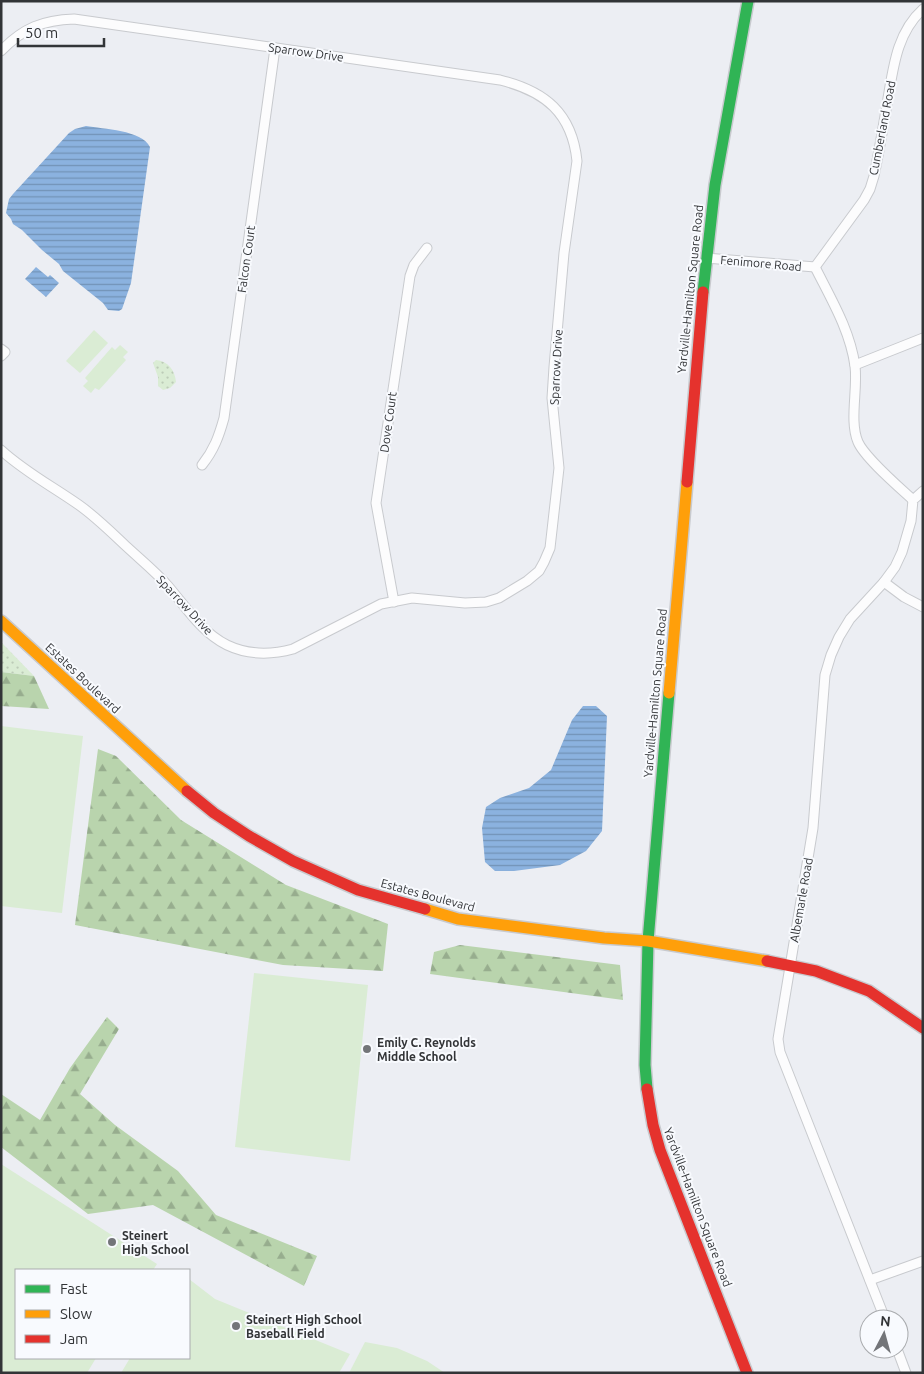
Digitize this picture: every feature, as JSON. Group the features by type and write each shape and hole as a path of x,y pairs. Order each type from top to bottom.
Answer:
{"street":[{"name":"Yardville-Hamilton Square Road","path":"747,1373 660,1150 647,1095 645,1065 648,941 706,258 725,122 748,1"},
{"name":"Cumberland Road","path":"815,267 870,189 876,167 895,59 902,38 923,9"},
{"name":"Sparrow Drive","path":"1,51 26,30 39,25 74,19 500,80 518,84 549,100 561,114 570,130 576,148 577,160 564,253 554,367 552,398 559,468 550,548 539,571 519,587 499,598 479,602 412,598 381,604 293,649 266,654 241,650 226,644 199,624 157,574 95,517 78,504 25,471 1,450"},
{"name":"Falcon Court","path":"202,465 212,452 219,438 224,418 275,48"},
{"name":"Dove Court","path":"394,602 376,503 410,276 414,265 427,248"},
{"name":"Fenimore Road","path":"706,258 815,267"},
{"path":"815,267 844,323 855,365 855,431 858,442 864,452 913,500 923,491"},
{"path":"855,365 923,338"},
{"path":"1,349 4,352 1,356"},
{"name":"Albemarle Road","path":"881,1309 780,1052 778,1039 813,828 825,675 830,655 838,636 895,567 902,552 911,520 913,500"},
{"path":"884,582 904,598 923,607"},
{"name":"Estates Boulevard","path":"1,621 172,779 214,813 293,861 358,890 458,919 604,938 648,941 790,965 834,977 869,991 923,1028"},
{"path":"870,1280 923,1260"},
{"path":"901,1359 906,1373"}],"green space":[{"path":"94,330 108,343 80,373 66,361"},
{"path":"120,345 128,352 123,357 126,360 99,390 95,388 91,393 83,386 88,381 85,378 112,347 115,350"},
{"path":"156,360 167,364 174,374 176,382 170,388 163,390 158,386 158,377 153,363"},
{"path":"1,642 34,676 1,672"},
{"path":"1,672 34,676 49,709 1,706"},
{"path":"1,726 83,736 62,913 1,906"},
{"path":"98,749 116,756 181,820 286,885 388,924 383,971 283,965 75,925"},
{"path":"460,945 620,965 623,1000 430,974 434,952"},
{"path":"254,973 368,985 350,1161 235,1147"},
{"path":"107,1017 119,1029 80,1094 115,1125 178,1171 216,1215 317,1256 304,1286 153,1205 88,1214 1,1147 1,1094 40,1120 70,1068"},
{"path":"1,1164 157,1264 154,1269 15,1269 15,1359 95,1359 87,1373 1,1373"},
{"name":"Steinert High School Baseball Field","path":"190,1280 215,1299 350,1354 339,1373 121,1373 129,1359 190,1359"},
{"path":"365,1342 397,1348 427,1361 445,1373 349,1373"}],"water":[{"path":"86,126 112,129 131,134 146,141 150,147 131,283 122,309 119,311 108,310 103,303 63,271 59,264 13,224 6,213 9,199 69,133"},
{"path":"36,267 59,283 46,297 25,279"},
{"path":"583,706 596,706 607,716 602,831 586,851 560,865 514,871 495,871 485,862 482,828 486,807 500,798 529,788 551,770 572,720"}],"traffic: fast":[{"path":"703,292 715,185 748,1"},
{"path":"647,1089 645,1065 648,941 669,693"}],"traffic: slow":[{"path":"669,693 687,482"},
{"path":"1,621 187,791"},
{"path":"425,909 458,919 604,938 648,941 767,961"}],"traffic: jam":[{"path":"687,482 703,292"},
{"path":"187,791 214,813 293,861 358,890 425,909"},
{"path":"767,961 816,971 869,991 923,1028"},
{"path":"647,1089 653,1125 660,1150 747,1373"}],"place":[{"name":"Emily C. Reynolds Middle School","path":"367,1049"},
{"name":"Steinert High School","path":"112,1242"},
{"name":"Steinert High School Baseball Field","path":"236,1326"}]}
